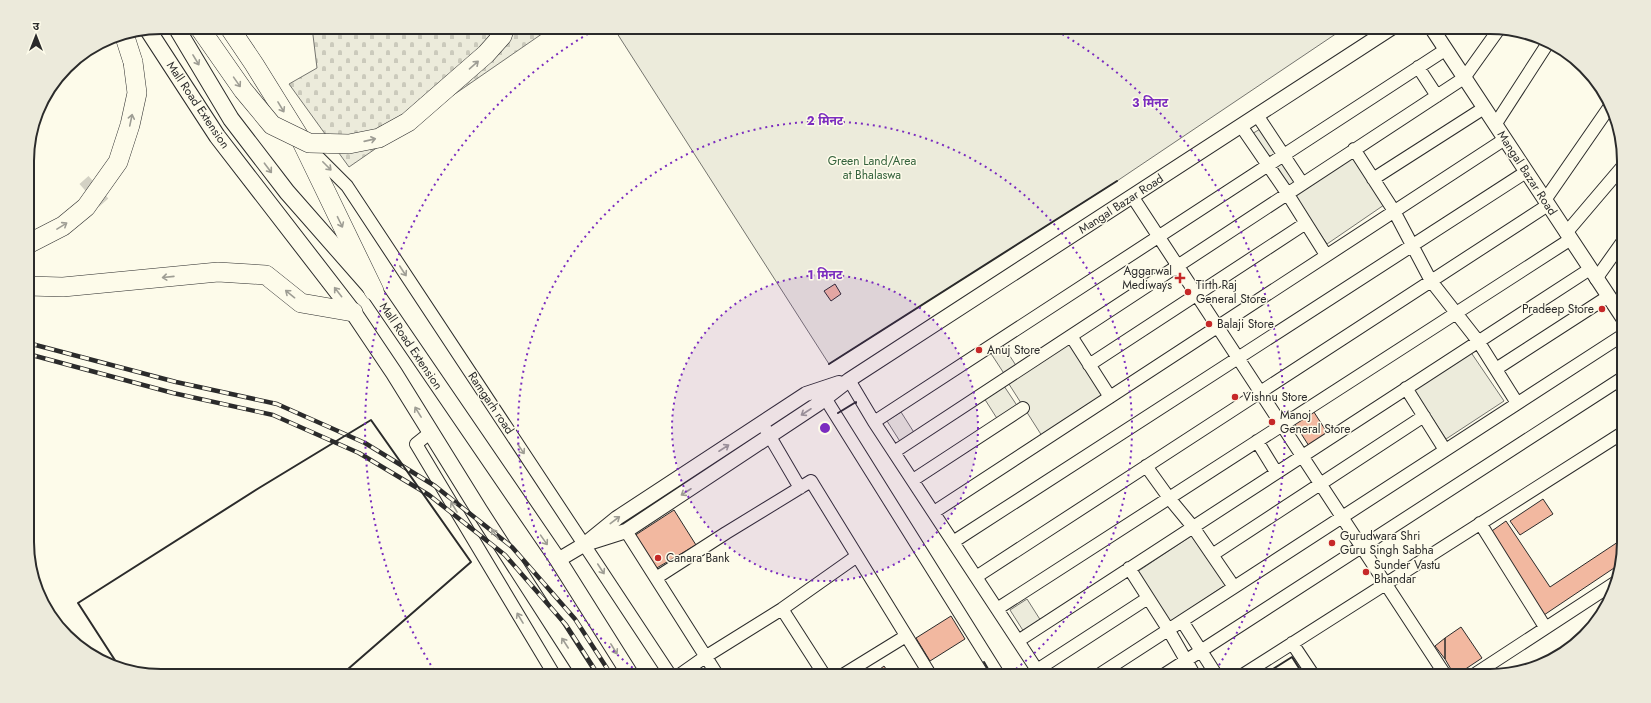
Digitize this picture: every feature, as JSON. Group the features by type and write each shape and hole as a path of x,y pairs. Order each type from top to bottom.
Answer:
{"highway":[{"path":"204,34 243,90 272,125 309,143 349,144 379,138 408,122 486,54 503,34"},
{"path":"234,34 300,138 374,291"},
{"path":"34,241 63,226 86,207 118,162 130,125 137,93 133,62 126,39"},
{"path":"34,286 63,287 218,272 266,275 301,303 354,312"}],"main road":[{"name":"Mall Road Extension","path":"180,34 231,119 287,192 374,291 558,560 627,669"},
{"name":"Mall Road Extension","path":"151,35 217,136 354,312 582,669"}],"street":[{"name":"Mangal Bazar Road","path":"849,380 1382,34"},
{"name":"Mangal Bazar Road","path":"1435,34 1617,309"},
{"path":"894,452 1464,78 1495,34"},
{"path":"1495,125 1545,47"},
{"path":"874,422 1445,50"},
{"path":"1418,67 1437,96"},
{"path":"1373,179 1484,108"},
{"path":"976,577 1431,280 1546,202 1607,111"},
{"path":"1257,115 1302,183"},
{"path":"1241,126 1287,193 1326,255"},
{"name":"Ramgarh road","path":"300,138 347,186 666,669"},
{"path":"934,512 1505,139"},
{"path":"1354,149 1394,211 1431,280 1478,341 1517,403"},
{"path":"953,542 1526,172"},
{"path":"997,609 1456,313 1569,236 1617,174"},
{"path":"1132,196 1157,237 1441,669"},
{"path":"1089,365 1306,223"},
{"path":"1018,641 1478,341 1593,274 1617,248"},
{"path":"1496,369 1609,296"},
{"path":"1071,336 1110,397"},
{"path":"1108,669 1617,339"},
{"path":"585,544 626,531 770,436 849,380"},
{"path":"558,560 585,544 617,518 806,394 849,380"},
{"path":"849,380 874,422 1036,669"},
{"path":"1172,669 1617,381"},
{"path":"1406,388 1445,450"},
{"path":"825,398 995,669"},
{"path":"912,480 1023,408"},
{"path":"1212,555 1424,416"},
{"path":"762,423 800,488"},
{"path":"431,432 416,444 551,669"},
{"path":"1251,669 1480,522 1617,436"},
{"path":"1257,441 1276,472"},
{"path":"1146,466 1169,498 1193,527 1234,586"},
{"path":"656,578 726,533 811,482 927,669"},
{"path":"1480,522 1546,627"},
{"path":"626,531 713,669"},
{"path":"688,669 782,609 857,556"},
{"path":"1129,568 1191,669"},
{"path":"1483,669 1609,587"},
{"path":"1045,669 1148,598"},
{"path":"782,609 821,669"},
{"path":"1182,620 1213,669"},
{"path":"852,669 906,636"},
{"path":"1292,643 1309,669"}],"green space":[{"path":"313,34 542,34 349,167 289,84 317,68"},
{"name":"Green Land/Area at Bhalaswa","path":"617,34 1336,34 1117,181 829,364"},
{"path":"1262,128 1298,182 1287,189 1250,135"},
{"path":"1351,156 1384,205 1327,244 1293,194"},
{"path":"1070,342 1105,395 1042,436 1007,381"},
{"path":"1002,344 1017,367 1005,375 990,352"},
{"path":"1470,351 1504,401 1446,439 1413,389"},
{"path":"1004,386 1018,407 998,420 984,398"},
{"path":"901,412 915,434 901,443 887,421"},
{"path":"1194,534 1227,584 1170,622 1137,572"},
{"path":"1027,599 1041,621 1024,632 1010,610"}],"building":[{"path":"835,284 841,294 831,301 824,291"},
{"path":"1312,409 1328,434 1309,446 1293,421"},
{"path":"1543,499 1553,514 1520,535 1510,521"},
{"path":"674,510 696,545 655,569 634,536"},
{"path":"1506,521 1550,587 1617,543 1615,567 1544,615 1489,533"},
{"path":"951,616 965,639 930,661 916,638"},
{"path":"1461,627 1482,658 1466,669 1451,669 1445,659 1445,638"},
{"path":"1445,638 1445,659 1435,646"}],"tunnel":[{"path":"84,180 106,205"}],"railway":[{"path":"34,345 176,382 277,404 365,443 435,486 512,547 575,619 607,669"},
{"path":"34,356 173,393 273,415 359,453 429,495 505,555 566,625 594,669"}],"wall":[{"path":"829,364 1117,181"},
{"path":"838,413 856,403"},
{"path":"115,660 78,603 259,488 371,420 471,562 348,669"},
{"path":"1273,669 1292,657 1300,669"},
{"path":"984,662 988,669"}],"place":[{"name":"Aggarwal Mediways","path":"1180,278"},
{"name":"Tirth Raj General Store","path":"1188,292"},
{"name":"Pradeep Store","path":"1602,309"},
{"name":"Balaji Store","path":"1209,324"},
{"name":"Anuj Store","path":"979,350"},
{"name":"Vishnu Store","path":"1235,397"},
{"name":"Manoj General Store","path":"1272,422"},
{"name":"Gurudwara Shri Guru Singh Sabha","path":"1332,543"},
{"name":"Canara Bank","path":"658,558"},
{"name":"Sunder Vastu Bhandar","path":"1366,572"}]}
